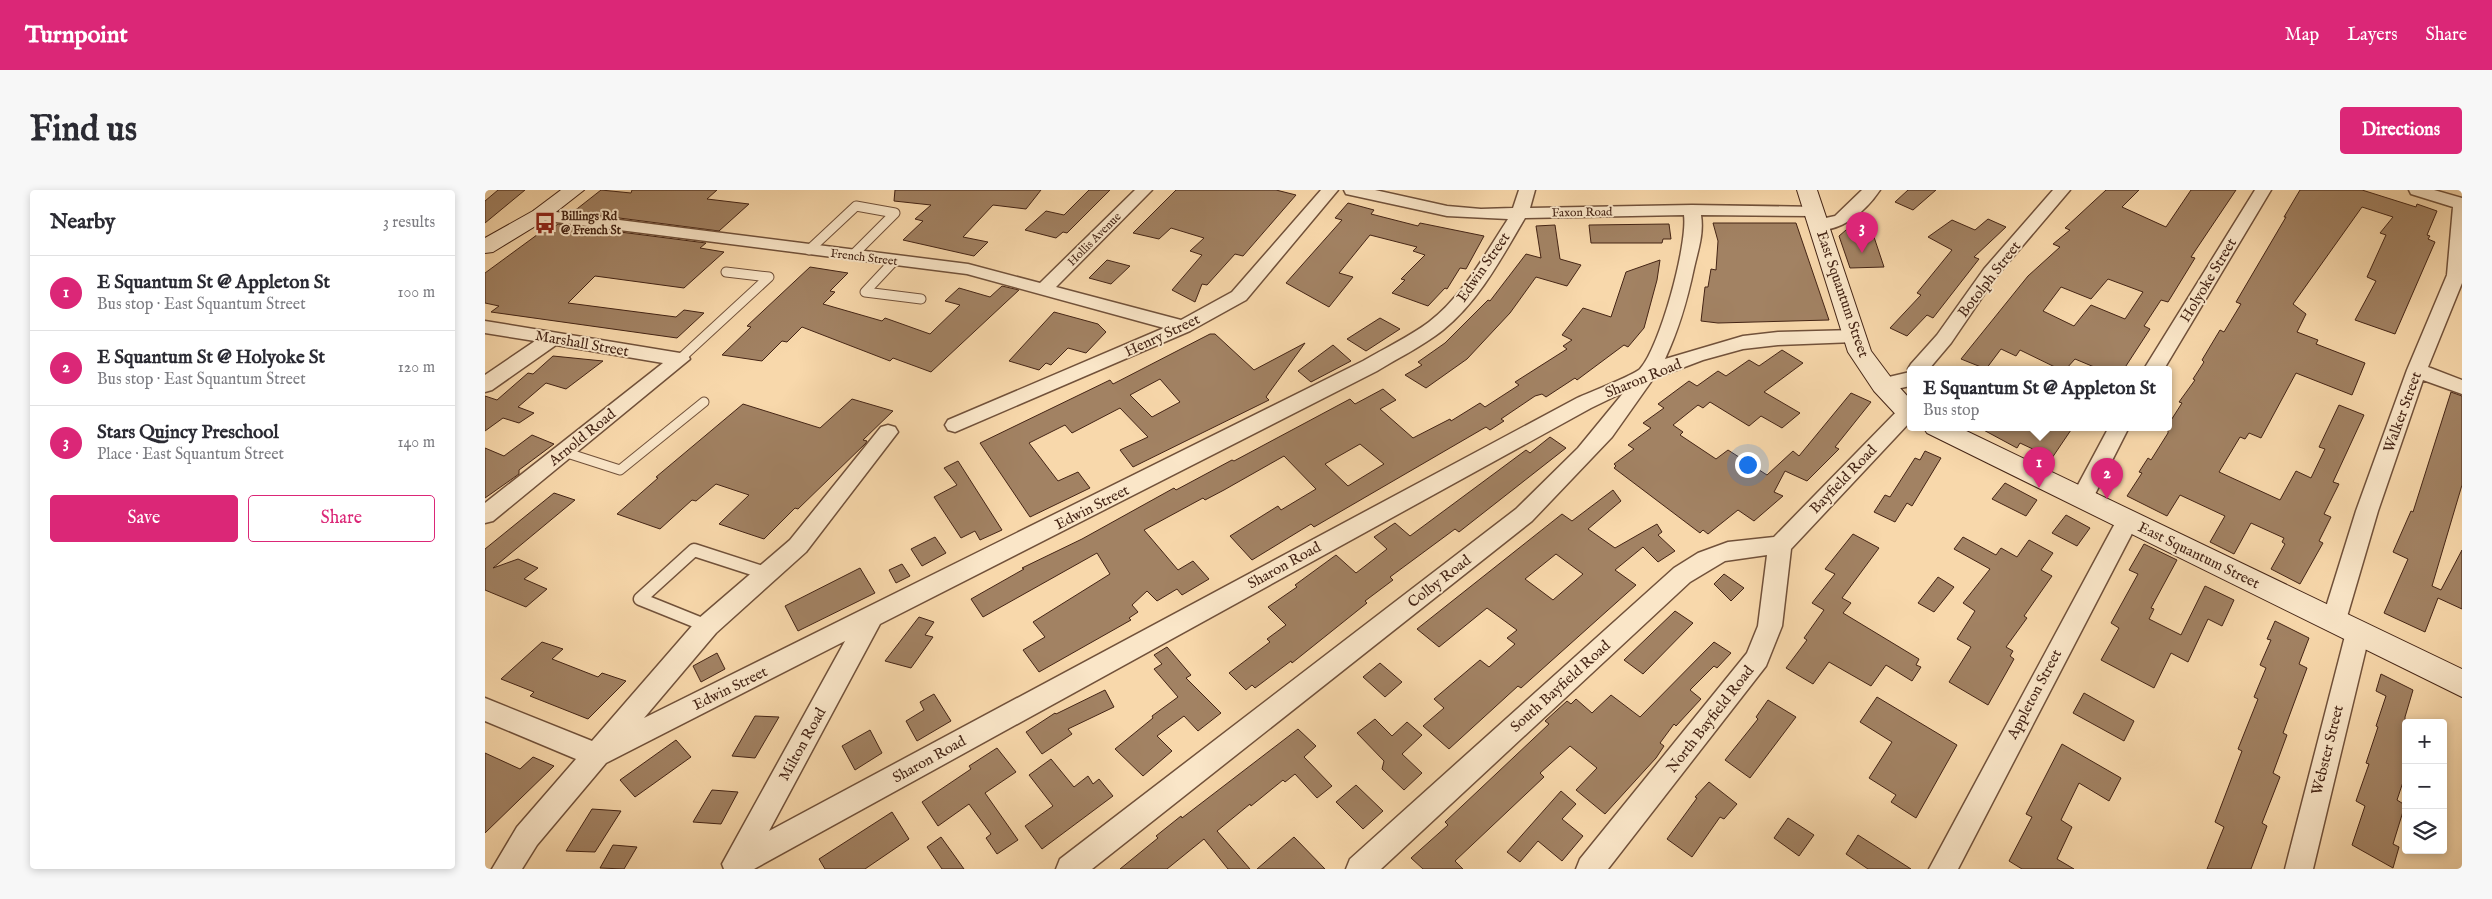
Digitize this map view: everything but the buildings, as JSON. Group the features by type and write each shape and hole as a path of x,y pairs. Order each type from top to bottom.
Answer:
{"main road":[{"path":"485,248 540,214 574,190"},
{"name":"East Squantum Street","path":"1807,190 1860,352 1883,385 1907,411"},
{"name":"East Squantum Street","path":"1944,431 2462,684"}],"street":[{"name":"Hollis Avenue","path":"1044,289 1144,190"},
{"name":"Henry Street","path":"955,425 1183,327 1239,296 1330,190"},
{"name":"Faxon Road","path":"1352,190 1447,211 1481,214 1691,210 1841,220 1872,190"},
{"name":"Edwin Street","path":"597,755 1348,379 1436,326 1458,304 1482,274 1520,213 1527,190"},
{"name":"Botolph Street","path":"1921,366 1944,339 1990,273 2062,190"},
{"name":"Holyoke Street","path":"2155,366 2263,190"},
{"path":"2417,190 2462,203"},
{"name":"Walker Street","path":"2346,626 2367,511 2417,370 2456,275 2462,203"},
{"name":"Colby Road","path":"1070,869 1524,515 1602,438 1634,394 1667,335 1677,308 1695,225 1691,210"},
{"name":"French Street","path":"540,214 968,269 1183,327"},
{"name":"Marshall Street","path":"485,327 680,359"},
{"name":"Sharon Road","path":"735,866 1571,409 1645,375 1716,350 1766,340 1855,336"},
{"path":"485,385 553,338"},
{"name":"Arnold Road","path":"485,515 680,359"},
{"path":"2417,370 2462,387"},
{"path":"1883,385 1907,379"},
{"name":"Bayfield Road","path":"1780,546 1907,415"},
{"path":"2082,498 2117,431"},
{"path":"506,869 527,836 707,626 765,573 798,546 889,432"},
{"name":"Appleton Street","path":"1943,869 2128,520"},
{"name":"South Bayfield Road","path":"1360,869 1682,575 1705,558 1743,546 1780,546"},
{"name":"North Bayfield Road","path":"1590,869 1757,659 1771,626 1780,546"},
{"name":"Milton Road","path":"735,866 870,619"},
{"name":"Webster Street","path":"2299,869 2346,626"},
{"path":"485,710 597,755"}],"lane":[{"path":"809,250 856,206 895,213 853,255"},
{"path":"895,260 865,292 921,299"},
{"path":"680,359 769,277 726,272"},
{"path":"564,452 620,470 704,402"},
{"path":"707,626 640,599 694,550 765,573"}],"place":[{"name":"Billings Rd @ French St","path":"545,223"},
{"name":"Stars Quincy Preschool","path":"1862,253"},
{"name":"E Squantum St @ Appleton St","path":"2039,488"},
{"name":"E Squantum St @ Holyoke St","path":"2107,499"}]}
